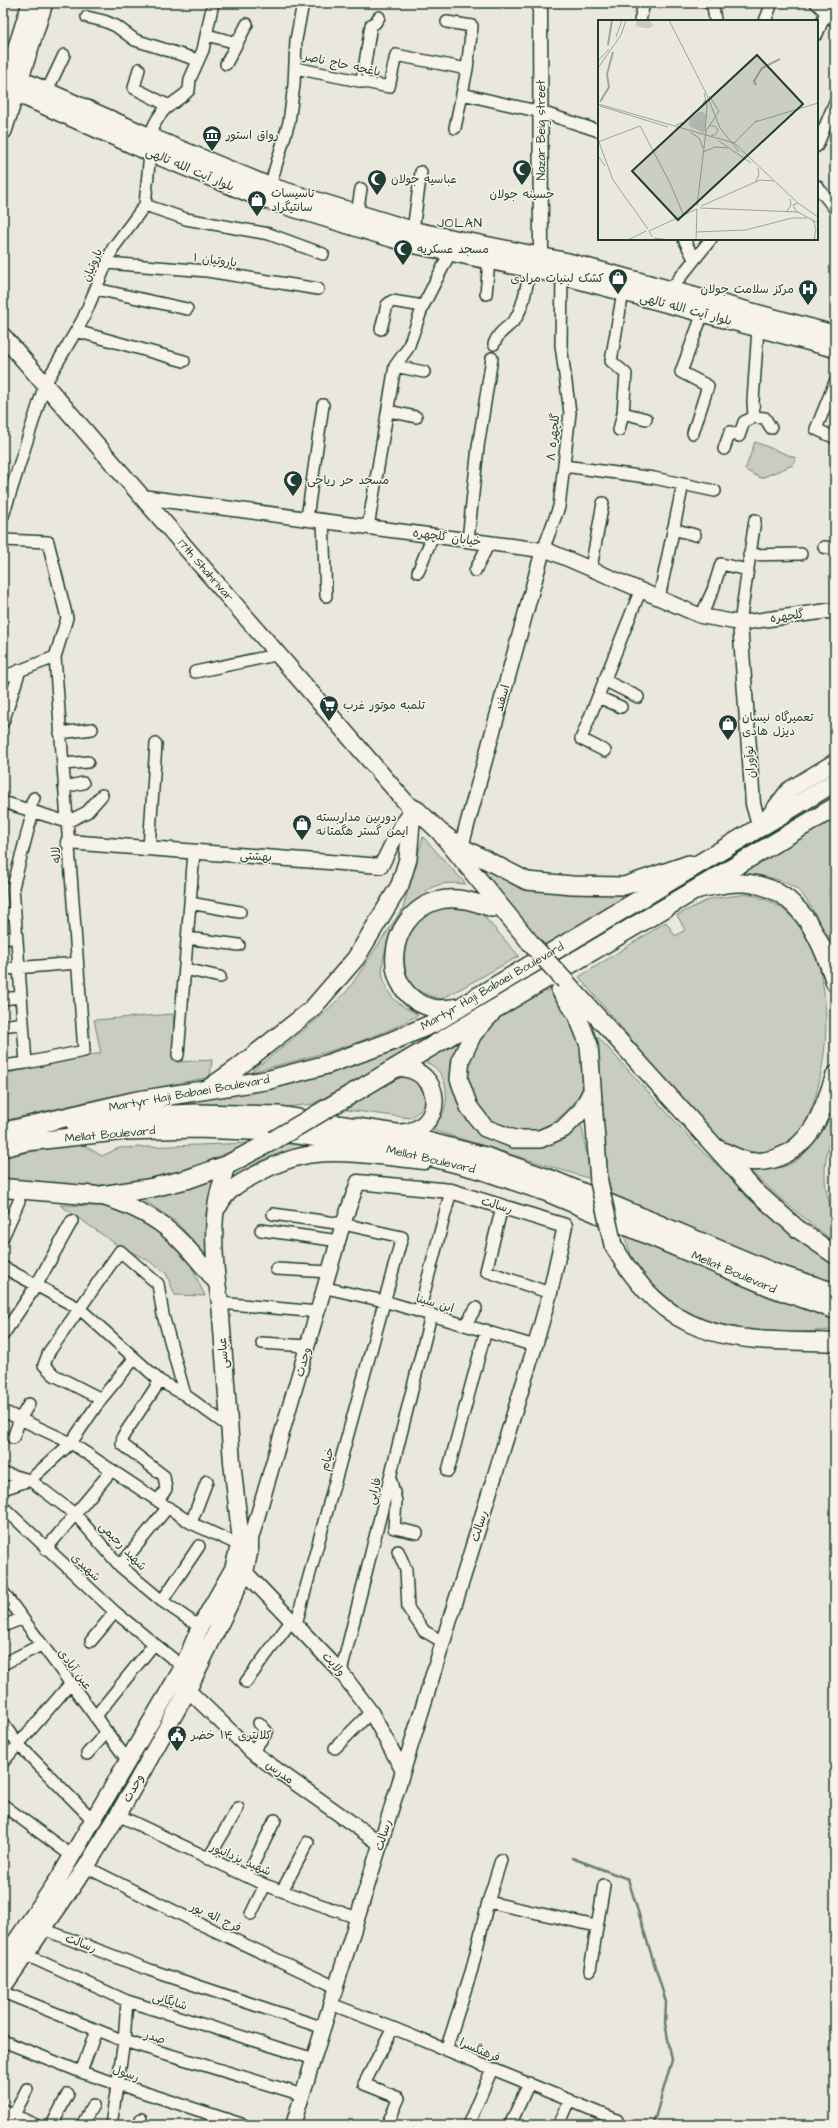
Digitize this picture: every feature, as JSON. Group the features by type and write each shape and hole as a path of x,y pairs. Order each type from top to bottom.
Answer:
{"highway":[{"name":"Martyr Haji Babaei Boulevard","path":"22,1128 135,1101 268,1080 325,1065 385,1044 434,1023 835,782"},
{"name":"Martyr Haji Babaei Boulevard","path":"3,1188 99,1196 151,1188 188,1179 227,1165 274,1140 496,1009 835,806"},
{"name":"Mellat Boulevard","path":"3,1132 22,1128"}],"main road":[{"path":"3,131 31,3"},
{"path":"13,88 44,3"},
{"name":"بلوار آیت الله تالهی","path":"13,88 47,91 149,136 270,186 357,213 450,253 562,276 623,292 668,297 703,313 835,349"},
{"name":"بلوار آیت الله تالهی","path":"13,88 150,153 264,200 411,237 541,256 668,297 835,334"},
{"path":"149,136 150,153"},
{"name":"17th Shahrivar","path":"3,336 280,654 410,808"},
{"path":"760,828 788,790 835,762"},
{"path":"410,808 417,810 439,831 530,948"},
{"path":"410,808 492,908 752,1189 798,1230 835,1254"},
{"path":"206,1090 236,1069 311,1010 356,958 400,885 408,859 410,808"},
{"path":"439,831 461,846 527,881 572,885 624,886 717,854"},
{"path":"697,889 743,883 766,887 791,901 809,920 826,952 835,983"},
{"path":"460,1007 445,1009 433,1008 412,996 404,989 397,977 393,960 396,945 402,928 410,918 421,908 436,901 452,899 472,901 492,908"},
{"path":"561,983 577,1015 589,1045 599,1182 613,1246 627,1270 648,1295 681,1321 714,1334 759,1340 835,1342"},
{"path":"496,1009 473,1034 461,1059 459,1079 469,1107 485,1128 514,1139 540,1139 563,1129 582,1110 592,1091"},
{"path":"396,1133 408,1133 418,1129 427,1122 432,1112 434,1101 433,1089 419,1072 408,1068 397,1067"},
{"path":"712,1146 747,1161 766,1162 789,1153 806,1140 822,1111 835,1075"},
{"name":"Mellat Boulevard","path":"22,1128 125,1116 204,1113 278,1115 396,1133 485,1156 554,1180 776,1273 835,1292"},
{"name":"Mellat Boulevard","path":"3,1148 26,1142 125,1131 197,1129 282,1133 394,1148 480,1170 548,1193 772,1288 835,1310"},
{"path":"216,1211 225,1194 263,1170 284,1162 315,1154 452,1163"},
{"name":"عباسی","path":"227,1165 216,1211 216,1282 220,1303 228,1426 243,1543"},
{"path":"99,1196 122,1202 144,1212 171,1230 184,1243 216,1282"},
{"path":"240,1573 243,1543"},
{"name":"وحدت","path":"3,1960 72,1856 183,1667 200,1627 240,1573"},
{"name":"وحدت","path":"3,1987 24,1954 86,1867 118,1814 188,1690 240,1573"}],"street":[{"path":"149,136 155,122 169,106 180,100 190,90 190,79 207,35 213,3"},
{"path":"270,186 289,122 295,68 296,40 303,3"},
{"name":"Nazar Beig street","path":"540,3 541,256"},
{"path":"640,20 644,3"},
{"path":"708,3 713,5 715,20"},
{"path":"765,20 772,3"},
{"path":"816,3 835,21"},
{"path":"818,32 826,12"},
{"path":"87,17 104,21 116,26 135,40 198,60"},
{"path":"362,82 370,25 375,23 379,17"},
{"path":"447,22 472,26 467,69 455,128"},
{"path":"226,64 247,24"},
{"path":"207,35 237,43"},
{"path":"47,91 64,55"},
{"name":"باغچه حاج ناصر","path":"295,68 389,87 396,55 467,69"},
{"path":"139,69 134,88 169,106"},
{"path":"462,94 541,112 598,131"},
{"path":"818,144 835,102"},
{"path":"150,153 145,205 186,219 269,234 323,254"},
{"path":"411,237 421,172"},
{"path":"818,187 835,209"},
{"path":"357,213 361,189"},
{"name":"باروتیان","path":"3,516 8,482 45,384 76,331 113,248 145,205"},
{"path":"684,240 694,259"},
{"path":"668,297 694,259 710,240"},
{"path":"368,527 395,366 408,348 422,306 450,253"},
{"path":"486,294 489,261"},
{"name":"۱ باروتیان","path":"107,264 207,271 318,288"},
{"path":"494,344 497,334 511,324 517,316 530,269"},
{"name":"گلچهره ۸","path":"543,550 559,507 570,412 561,345 562,276"},
{"path":"96,289 187,308"},
{"path":"619,430 623,412 626,374 611,361 623,292"},
{"path":"381,329 387,305 392,301 422,306"},
{"path":"693,433 708,386 681,372 703,313"},
{"path":"754,417 753,401 758,328"},
{"path":"76,331 184,361"},
{"path":"468,540 478,447 492,358"},
{"path":"395,366 424,372"},
{"path":"835,382 816,429 835,438"},
{"path":"307,518 323,405"},
{"path":"388,411 416,417"},
{"path":"623,412 646,419"},
{"path":"724,449 730,432 739,436 744,422 754,417 765,418 771,428"},
{"path":"564,466 654,478 715,491"},
{"path":"659,598 683,484"},
{"name":"خیابان گلچهره","path":"142,497 543,550 591,568 701,616 740,623"},
{"path":"591,568 603,503"},
{"path":"740,623 755,520"},
{"path":"323,521 326,596"},
{"path":"673,529 695,535"},
{"path":"418,572 433,535"},
{"path":"3,540 48,542 67,618 55,657 3,677"},
{"path":"475,570 489,543"},
{"path":"824,547 835,549"},
{"name":"اسفند","path":"461,846 543,550"},
{"path":"749,555 801,554"},
{"path":"701,616 713,590 721,564 748,570"},
{"path":"605,751 581,739 642,590"},
{"name":"گلچهره","path":"740,623 835,610"},
{"name":"نوآوران","path":"740,623 753,804 760,828"},
{"path":"195,672 280,654"},
{"name":"لاله","path":"26,1063 84,1051 55,657"},
{"path":"3,722 20,670"},
{"path":"604,680 638,697"},
{"path":"598,697 621,707"},
{"path":"60,733 92,729"},
{"path":"149,848 156,744"},
{"path":"63,764 88,762"},
{"path":"64,786 83,783"},
{"path":"3,802 67,822 87,812 102,795"},
{"path":"3,1066 26,1063 15,913 8,888 34,798"},
{"name":"بهشتی","path":"68,842 381,866 410,808"},
{"path":"178,1055 194,852"},
{"path":"190,903 240,912"},
{"path":"3,914 15,913"},
{"path":"3,939 16,937"},
{"path":"187,938 239,944"},
{"path":"3,969 77,963"},
{"path":"185,968 220,976"},
{"path":"3,999 20,997"},
{"path":"3,1026 23,1023"},
{"name":"رسالت","path":"293,2125 535,1346 550,1293 565,1226 451,1191 358,1182"},
{"name":"وحدت","path":"243,1543 326,1288 343,1224 358,1182"},
{"path":"419,1312 451,1191"},
{"path":"3,1237 19,1201"},
{"path":"502,1207 486,1271 550,1293"},
{"path":"273,1214 343,1224"},
{"path":"3,1335 36,1286 72,1221"},
{"name":"خیام","path":"294,1622 402,1238 343,1224"},
{"path":"261,1230 339,1240"},
{"path":"101,1399 54,1375 44,1365 49,1352 120,1251 158,1284 162,1315 185,1395"},
{"path":"3,1267 80,1309 160,1381 185,1395 228,1426"},
{"path":"276,1269 330,1272"},
{"name":"ابن سینا","path":"326,1288 384,1301 465,1326 486,1330 535,1346"},
{"path":"220,1303 318,1312"},
{"path":"465,1326 476,1308"},
{"name":"فارابی","path":"341,1672 391,1480 431,1315"},
{"path":"448,1471 486,1330"},
{"path":"262,1343 307,1346"},
{"path":"3,1489 30,1480 71,1443 101,1399 134,1359"},
{"path":"120,1566 163,1504 166,1489 164,1476 122,1444 122,1436 160,1381"},
{"path":"14,1438 20,1419 29,1404"},
{"path":"3,1411 71,1443 191,1523 243,1543"},
{"path":"46,1549 76,1515 112,1470"},
{"path":"3,1472 30,1480"},
{"name":"شهید رحیمی","path":"30,1480 76,1515 120,1566 162,1601 200,1627"},
{"path":"391,1480 396,1501 394,1528 417,1533"},
{"path":"191,1523 207,1481"},
{"name":"شهیدی","path":"3,1506 46,1549 115,1612 183,1667"},
{"path":"162,1601 199,1546"},
{"path":"398,1551 406,1570 408,1608 424,1631 443,1642"},
{"name":"ولایت","path":"240,1573 294,1622 341,1672 371,1712 403,1771"},
{"name":"عین آبادی","path":"3,1592 21,1619 128,1761"},
{"path":"91,1641 115,1612"},
{"path":"3,1626 21,1619"},
{"path":"246,1682 294,1622"},
{"path":"95,1717 154,1644"},
{"path":"3,1664 41,1645"},
{"path":"3,1762 70,1684"},
{"name":"مدرس","path":"188,1690 252,1752 381,1844"},
{"path":"335,1748 371,1712"},
{"path":"252,1752 267,1732 259,1723"},
{"path":"3,1724 18,1744 93,1820"},
{"path":"87,1754 107,1732"},
{"path":"208,1859 238,1808"},
{"path":"5,1811 72,1856"},
{"name":"شهید یزدانپور","path":"118,1814 208,1859 265,1884 357,1918"},
{"path":"247,1876 275,1820"},
{"path":"282,1891 308,1842"},
{"path":"446,2050 472,1969 488,1902 501,1860"},
{"name":"فرج اله پور","path":"86,1867 196,1922 336,1987"},
{"path":"251,1914 265,1884"},
{"path":"590,1970 596,1926 604,1885"},
{"path":"488,1902 596,1926"},
{"name":"رسالت","path":"43,1929 150,1970 324,2028"},
{"name":"شایگانی","path":"24,1954 127,2001 314,2059"},
{"name":"صدر","path":"3,1992 124,2041 303,2095"},
{"path":"112,2125 124,2041 127,2001"},
{"name":"فرهنگسرا","path":"331,2004 570,2100 616,2123"},
{"path":"387,2125 399,2098 364,2084 393,2028"},
{"path":"81,2072 96,2030"},
{"name":"رسول","path":"3,2041 81,2072 244,2125"},
{"path":"468,2125 492,2069"},
{"path":"510,2125 528,2084"},
{"path":"9,2125 28,2089"},
{"path":"52,2125 68,2094"},
{"path":"558,2125 570,2100"},
{"path":"82,2125 93,2104"},
{"path":"3,2110 36,2125"}],"shaded area":[{"path":"755,442 796,458 793,465 761,478 745,470"},
{"path":"835,816 835,846 832,854 829,894 835,938 835,957 818,920 807,900 801,893 782,881 760,876 738,874"},
{"path":"423,837 466,884 441,884 426,891 400,921 389,942 383,965 383,976 386,987 395,1001 418,1015 379,1034 358,1042 251,1072 320,1017 348,990 403,908"},
{"path":"454,846 520,879 654,879 543,956"},
{"path":"747,894 774,904 795,920 809,942 819,967 824,995 826,1024 820,1078 816,1095 807,1120 797,1134 781,1147 771,1151 760,1152 739,1149 718,1139 709,1132 579,977 666,922 675,936 685,930 677,915 710,899"},
{"path":"473,904 519,956 442,999 420,992 410,981 405,966 404,958 406,942 411,929 431,911 452,905"},
{"path":"551,989 574,1021 581,1034 584,1064 582,1089 571,1106 563,1114 545,1126 525,1132 515,1132 503,1129 484,1117 476,1108 471,1097 467,1086 466,1075 467,1063 471,1049 478,1035 499,1013 510,1006"},
{"path":"173,1014 176,1062 212,1060 210,1077 103,1098 3,1121 3,1074 101,1053 94,1020"},
{"path":"450,1026 313,1104 275,1108 92,1112 307,1079 353,1066"},
{"path":"597,1036 703,1152 795,1235 835,1258 835,1291 605,1200 595,1091"},
{"path":"462,1041 453,1080 502,1143 581,1122 591,1179 429,1129 439,1120 443,1113 446,1090 441,1075 437,1069 423,1062"},
{"path":"410,1076 423,1085 426,1099 425,1106 411,1118 346,1110 368,1094 384,1085"},
{"path":"835,1102 835,1111 826,1157 825,1182 835,1222 835,1243 781,1199 746,1167 770,1169 783,1167 794,1162 812,1146 825,1125"},
{"path":"303,1142 300,1151 228,1182 236,1166 279,1143 290,1144"},
{"path":"80,1143 102,1156 119,1148 250,1143 192,1168 140,1181 81,1187 3,1180 3,1157"},
{"path":"218,1176 206,1213 207,1256 176,1222 142,1199"},
{"path":"60,1205 102,1206 131,1213 165,1234 190,1263 205,1296 175,1295 166,1273 146,1259 120,1247"},
{"path":"622,1230 835,1316 835,1330 762,1333 726,1328 693,1315 663,1295 650,1283 634,1260"}],"waterway":[{"path":"572,1858 628,1879 666,2002 665,2023 672,2060 653,2125"}],"place":[{"name":"رواق استور","path":"212,152"},
{"name":"حسینه جولان","path":"522,186"},
{"name":"عباسیه جولان","path":"377,196"},
{"name":"تاسیسات سانتیگراد","path":"257,217"},
{"name":"مسجد عسکریه","path":"403,266"},
{"name":"کشک لبنیات مرادی","path":"618,295"},
{"name":"مرکز سلامت جولان","path":"808,306"},
{"name":"مسجد حر ریاحی","path":"293,497"},
{"name":"تلمبه موتور غرب","path":"329,722"},
{"name":"تعمیرگاه نیسان دیزل هادی","path":"728,741"},
{"name":"دوربین مداربسته ایمن گستر هگمتانه","path":"302,841"},
{"name":"کلانتری ۱۴ خضر","path":"177,1752"}],"district":[{"name":"JOLAN","path":"460,222"}]}
